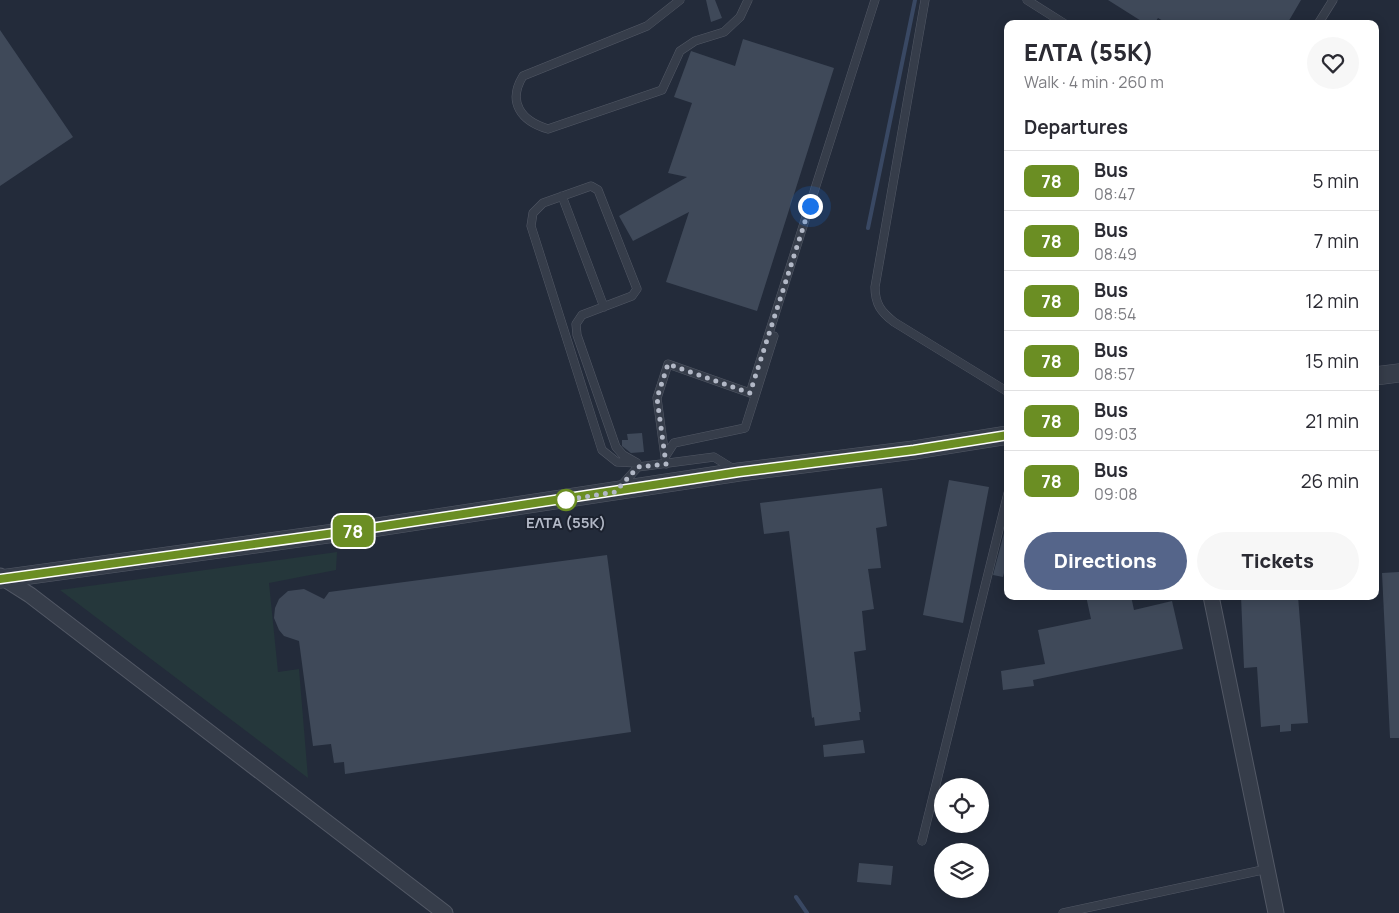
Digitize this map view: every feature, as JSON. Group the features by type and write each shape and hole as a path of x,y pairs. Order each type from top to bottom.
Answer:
{"street":[{"path":"1379,376 1399,373"},
{"path":"1,578 615,492 739,472 914,450 1004,436"},
{"path":"1,578 30,595 445,913"},
{"path":"1211,600 1276,913"}],"lane":[{"path":"680,0 647,26 523,76 516,87 515,98 523,114 537,126 548,129 662,90 680,51 695,41 724,32 740,17 748,0"},
{"path":"666,460 674,443 745,428 877,0"},
{"path":"666,460 657,398 668,364 750,393 877,0"},
{"path":"925,0 875,287 875,298 879,308 894,322 1004,390"},
{"path":"1027,0 1059,20"},
{"path":"1320,20 1333,0"},
{"path":"638,465 623,455 616,447 577,334 576,324 582,316 632,296 637,289 598,190 591,186 543,203 533,213 531,226 602,450 617,462 638,465 666,460 714,457 739,472"},
{"path":"562,196 604,307"},
{"path":"615,492 638,465"},
{"path":"922,841 1004,509"},
{"path":"1063,913 1266,869"}],"shaded area":[{"path":"337,552 336,570 269,583 278,672 299,669 308,778 60,590"}],"building":[{"path":"706,0 715,0 722,18 711,22"},
{"path":"1108,0 1301,0 1289,20 1161,20 1158,18 1157,20 1140,20"},
{"path":"0,30 73,137 0,186"},
{"path":"743,39 834,68 757,311 666,282 689,212 633,241 619,216 687,177 668,173 692,103 674,97 691,51 735,66"},
{"path":"642,433 644,452 631,453 622,446 622,440 628,440 627,434"},
{"path":"949,480 989,487 963,623 923,615"},
{"path":"882,488 887,526 876,528 881,568 868,569 874,609 862,611 866,650 854,652 861,712 859,712 860,720 815,726 814,717 812,718 789,531 764,534 760,503"},
{"path":"1004,533 1003,577 993,575"},
{"path":"607,555 631,732 345,774 344,762 334,763 331,744 313,746 299,641 284,636 274,618 275,608 279,599 288,591 304,589 324,599 329,592"},
{"path":"1399,572 1399,738 1390,738 1382,573"},
{"path":"1087,600 1132,600 1134,610 1172,601 1183,649 1033,680 1034,686 1003,690 1001,671 1045,664 1038,630 1091,619"},
{"path":"1241,600 1298,600 1308,723 1291,724 1291,731 1280,732 1280,725 1261,727 1257,667 1244,668"},
{"path":"863,740 865,753 824,757 823,745"},
{"path":"859,863 893,866 891,885 857,882"}],"waterway":[{"path":"868,228 915,0"},
{"path":"796,897 807,913"}],"bus line":[{"name":"78","path":"0,579 371,528 739,472 914,450 1004,436"}],"place":[{"name":"ΕΛΤΑ (55Κ)","path":"566,500"}],"route":[{"path":"566,500 559,501 615,492 638,467 666,464 657,398 668,364 750,393 810,206"}]}
